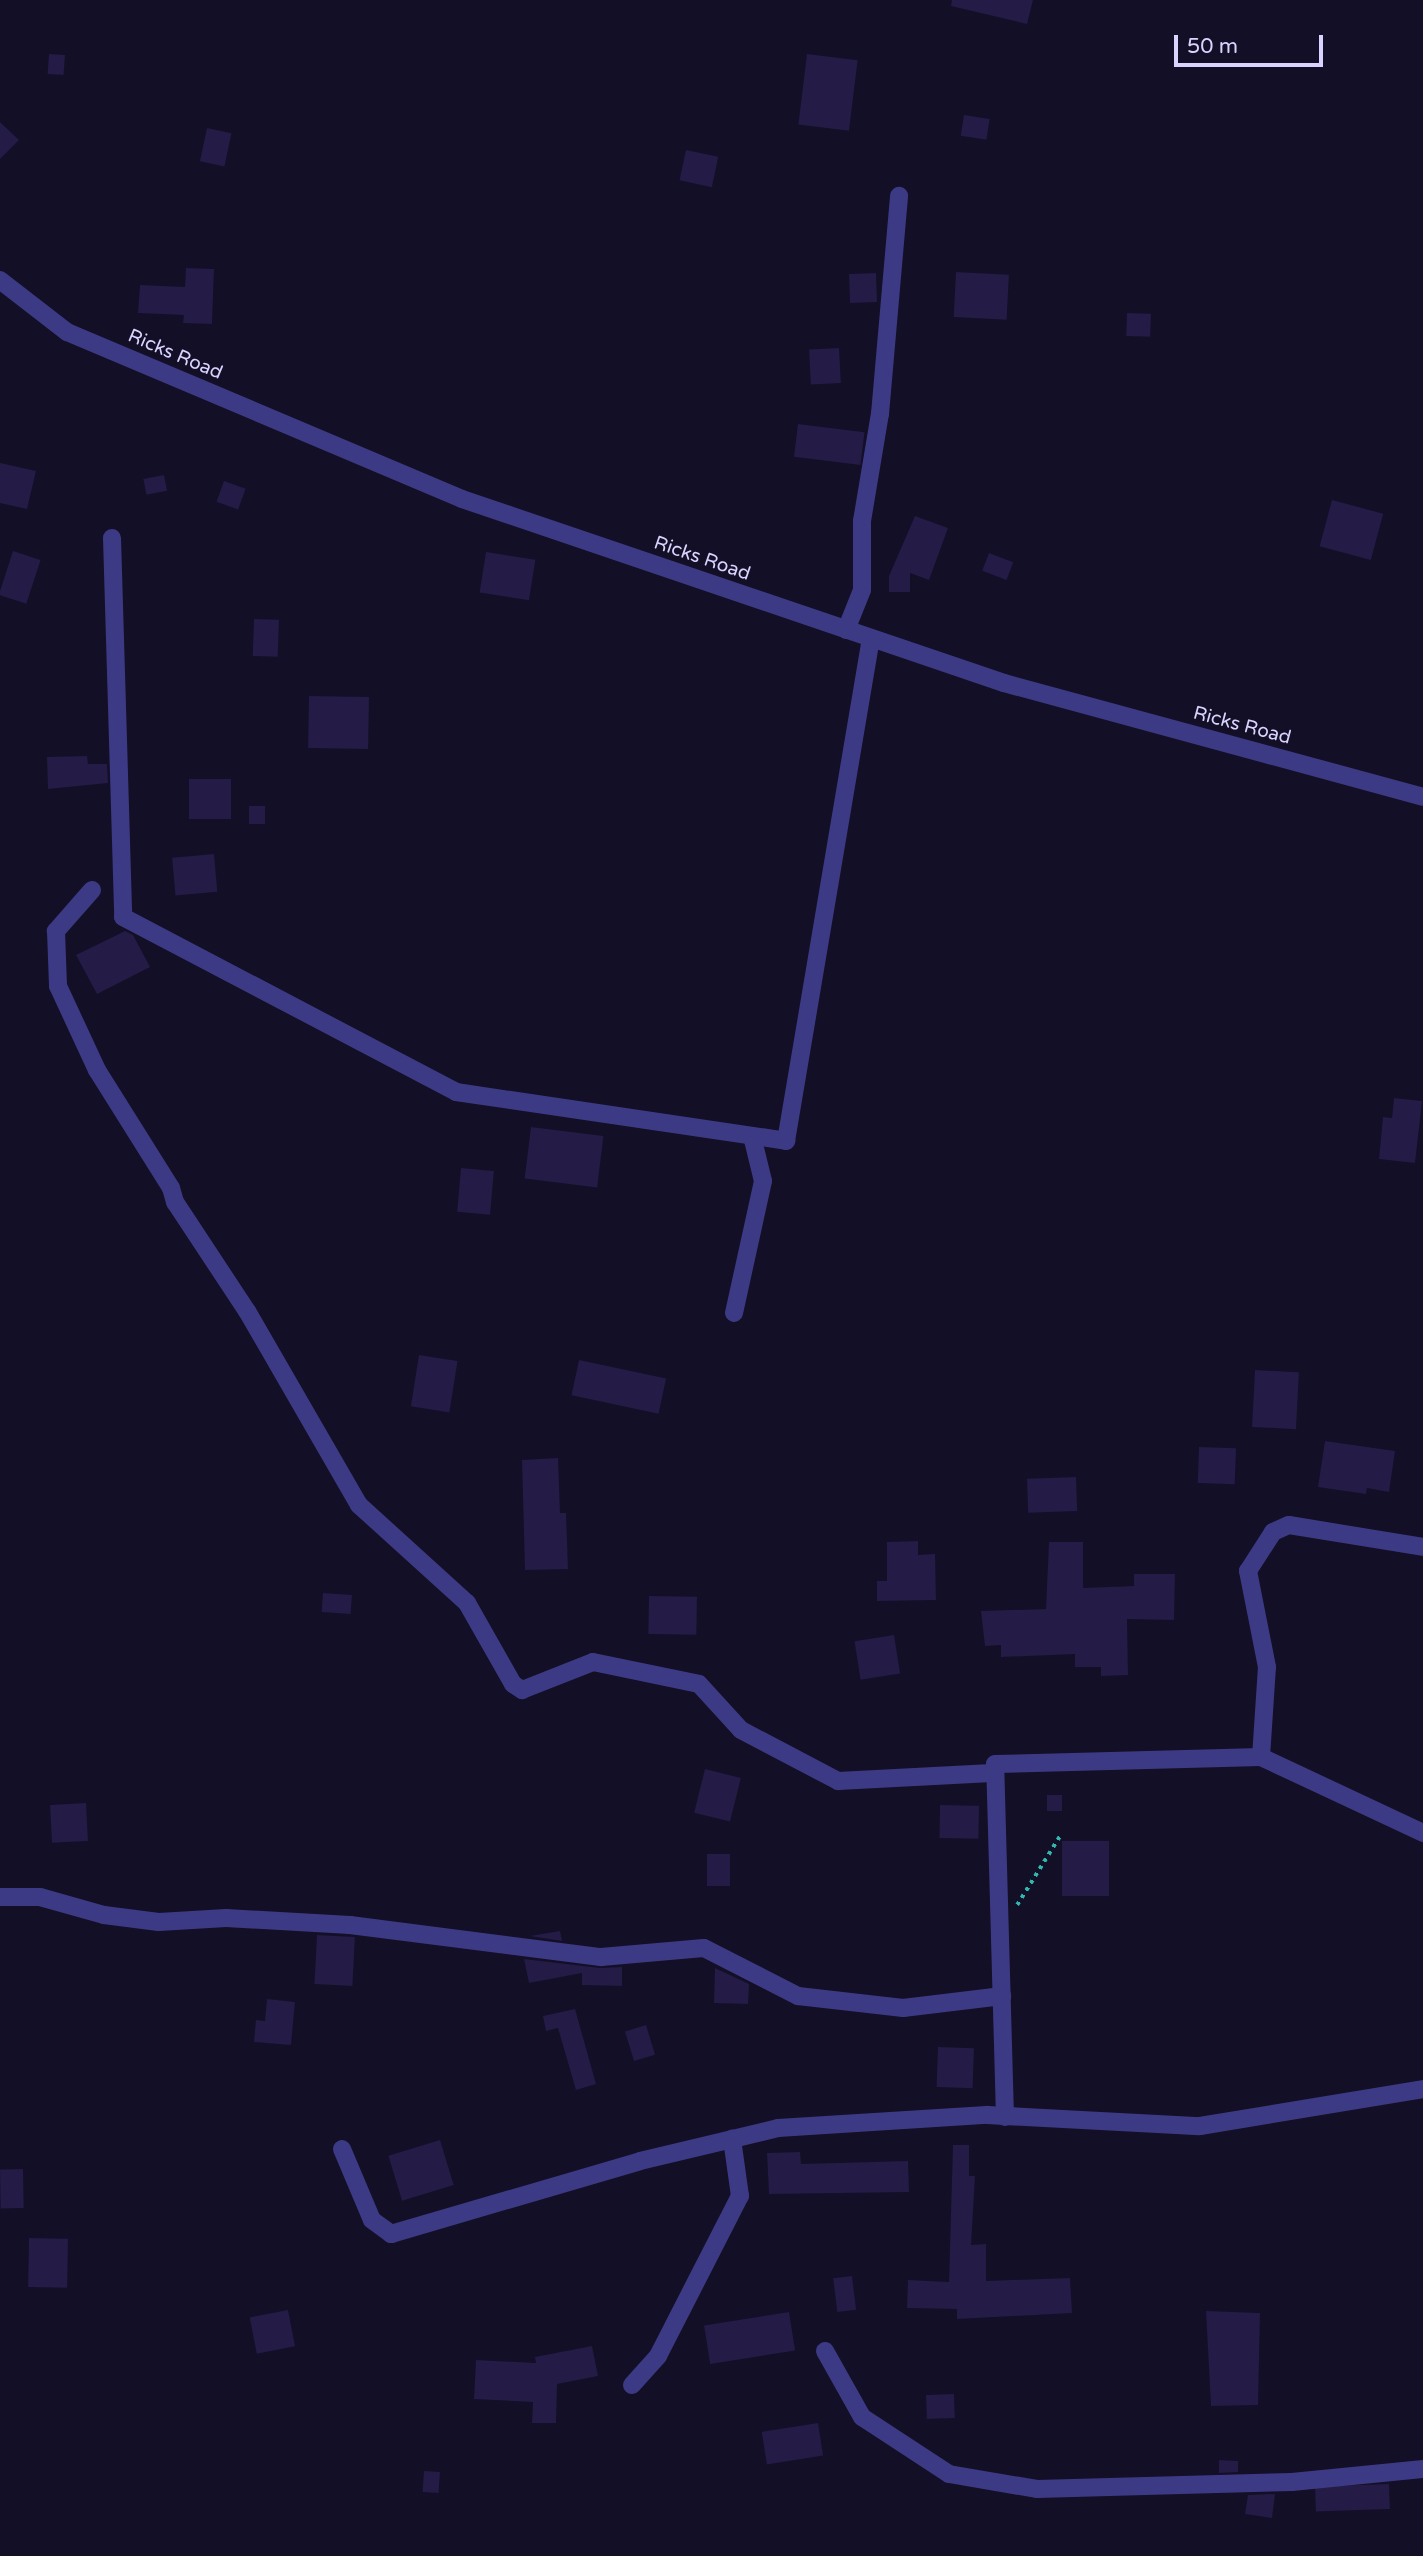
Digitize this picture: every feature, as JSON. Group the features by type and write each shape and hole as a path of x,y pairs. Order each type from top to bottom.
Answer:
{"street":[{"path":"846,630 862,590 862,521 880,414 899,196"},
{"name":"Ricks Road","path":"0,280 67,332 462,499 1004,683 1423,797"},
{"path":"113,537 123,918 456,1092 786,1141 871,638"},
{"path":"92,890 56,931 58,986 97,1070 171,1188 174,1202 247,1311 359,1505 467,1604 513,1684 522,1690 593,1662 699,1684 741,1730 838,1781 992,1773"},
{"path":"734,1313 763,1181 752,1136"},
{"path":"1261,1757 1266,1667 1248,1571 1273,1532 1289,1525 1423,1547"},
{"path":"1005,2118 992,1773 995,1764 1261,1757 1423,1833"},
{"path":"0,1897 40,1897 104,1915 159,1922 226,1918 350,1925 601,1957 704,1948 798,1996 903,2008 1002,1996"},
{"path":"342,2149 372,2220 391,2234 778,2128 1005,2118 1200,2126 1423,2089"},
{"path":"632,2385 658,2357 740,2196 732,2139"},
{"path":"825,2351 862,2417 948,2474 1037,2488 1292,2482 1423,2469"}],"path":[{"path":"1000,1933 1060,1836"}],"building":[{"path":"952,0 1033,0 1027,24 951,6"},
{"path":"49,54 65,55 64,75 48,74"},
{"path":"807,54 858,60 849,131 798,124"},
{"path":"964,115 990,119 986,140 961,136"},
{"path":"0,122 19,140 0,159"},
{"path":"207,128 231,133 224,166 200,161"},
{"path":"686,150 718,157 712,187 680,180"},
{"path":"186,268 214,269 212,324 183,323 184,315 138,313 140,285 185,287"},
{"path":"956,272 1009,275 1007,320 954,317"},
{"path":"876,273 877,302 850,303 849,274"},
{"path":"1127,313 1151,314 1150,337 1126,336"},
{"path":"839,348 841,383 811,385 809,350"},
{"path":"798,424 865,432 860,465 794,457"},
{"path":"0,463 36,471 27,509 0,503"},
{"path":"164,475 167,491 146,495 143,479"},
{"path":"224,481 246,489 238,510 216,502"},
{"path":"1332,500 1383,514 1371,560 1320,546"},
{"path":"915,516 948,528 929,580 910,573 910,592 889,592 889,576"},
{"path":"13,551 41,560 26,604 0,595"},
{"path":"486,552 535,560 529,600 480,592"},
{"path":"989,553 1013,562 1006,580 982,571"},
{"path":"254,619 279,620 278,657 253,656"},
{"path":"309,696 369,697 368,749 308,748"},
{"path":"87,756 88,764 107,764 108,783 48,789 47,757"},
{"path":"189,779 231,779 231,819 189,819"},
{"path":"249,806 265,806 265,824 249,824"},
{"path":"214,854 217,892 175,896 172,858"},
{"path":"125,931 133,935 150,967 97,994 76,955"},
{"path":"1394,1098 1422,1101 1415,1163 1379,1159 1383,1117 1392,1118"},
{"path":"531,1127 603,1136 597,1188 525,1179"},
{"path":"461,1168 494,1171 490,1215 457,1212"},
{"path":"419,1355 458,1361 449,1412 411,1406"},
{"path":"579,1360 666,1379 659,1414 572,1395"},
{"path":"1255,1370 1299,1372 1296,1429 1252,1427"},
{"path":"1325,1441 1395,1451 1389,1492 1367,1488 1366,1494 1318,1487"},
{"path":"1199,1447 1236,1448 1235,1484 1198,1483"},
{"path":"558,1458 560,1513 566,1513 568,1569 525,1570 522,1460"},
{"path":"1076,1477 1077,1511 1028,1513 1027,1479"},
{"path":"918,1541 918,1555 935,1554 936,1600 877,1601 877,1581 887,1581 887,1542"},
{"path":"1049,1542 1083,1542 1083,1588 1134,1586 1134,1574 1175,1574 1174,1620 1127,1619 1128,1675 1101,1676 1101,1667 1075,1667 1075,1654 1001,1657 1001,1645 985,1646 981,1611 1046,1609"},
{"path":"323,1593 352,1595 351,1614 322,1612"},
{"path":"649,1596 697,1597 696,1635 648,1634"},
{"path":"894,1635 900,1674 861,1680 854,1641"},
{"path":"705,1769 741,1778 730,1822 694,1813"},
{"path":"1047,1795 1062,1795 1062,1811 1047,1811"},
{"path":"86,1803 88,1841 52,1843 50,1805"},
{"path":"940,1805 979,1806 978,1839 939,1838"},
{"path":"1062,1841 1109,1841 1109,1896 1062,1896"},
{"path":"707,1854 730,1854 730,1886 707,1886"},
{"path":"560,1931 562,1941 530,1936"},
{"path":"317,1935 355,1937 352,1986 314,1984"},
{"path":"524,1959 600,1968 622,1967 622,1986 582,1985 582,1973 529,1983"},
{"path":"715,1968 749,1984 748,2004 714,2003"},
{"path":"267,1999 295,2002 291,2045 254,2042 256,2020 265,2021"},
{"path":"575,2009 596,2084 576,2090 558,2028 546,2031 543,2016"},
{"path":"646,2025 655,2055 634,2061 625,2031"},
{"path":"938,2047 974,2048 973,2088 937,2087"},
{"path":"440,2140 454,2185 402,2201 388,2156"},
{"path":"953,2145 969,2145 969,2176 975,2176 971,2245 986,2244 986,2281 1070,2278 1072,2313 957,2319 957,2309 907,2308 908,2280 949,2282"},
{"path":"800,2152 801,2164 908,2161 909,2192 769,2194 767,2153"},
{"path":"0,2169 23,2169 24,2208 1,2208"},
{"path":"29,2238 68,2239 67,2288 28,2287"},
{"path":"852,2276 856,2310 837,2312 833,2278"},
{"path":"288,2310 295,2346 257,2354 250,2317"},
{"path":"1206,2311 1260,2313 1258,2405 1211,2406"},
{"path":"789,2312 795,2351 710,2364 704,2325"},
{"path":"592,2346 598,2376 557,2384 556,2423 532,2423 533,2402 474,2399 476,2360 536,2363 535,2357"},
{"path":"954,2394 955,2418 927,2419 926,2395"},
{"path":"818,2423 823,2456 767,2465 762,2432"},
{"path":"1219,2460 1238,2461 1238,2472 1219,2473"},
{"path":"424,2471 440,2472 438,2493 423,2492"},
{"path":"1389,2484 1390,2509 1316,2512 1315,2487"},
{"path":"1275,2494 1272,2518 1245,2514 1248,2495"}]}
